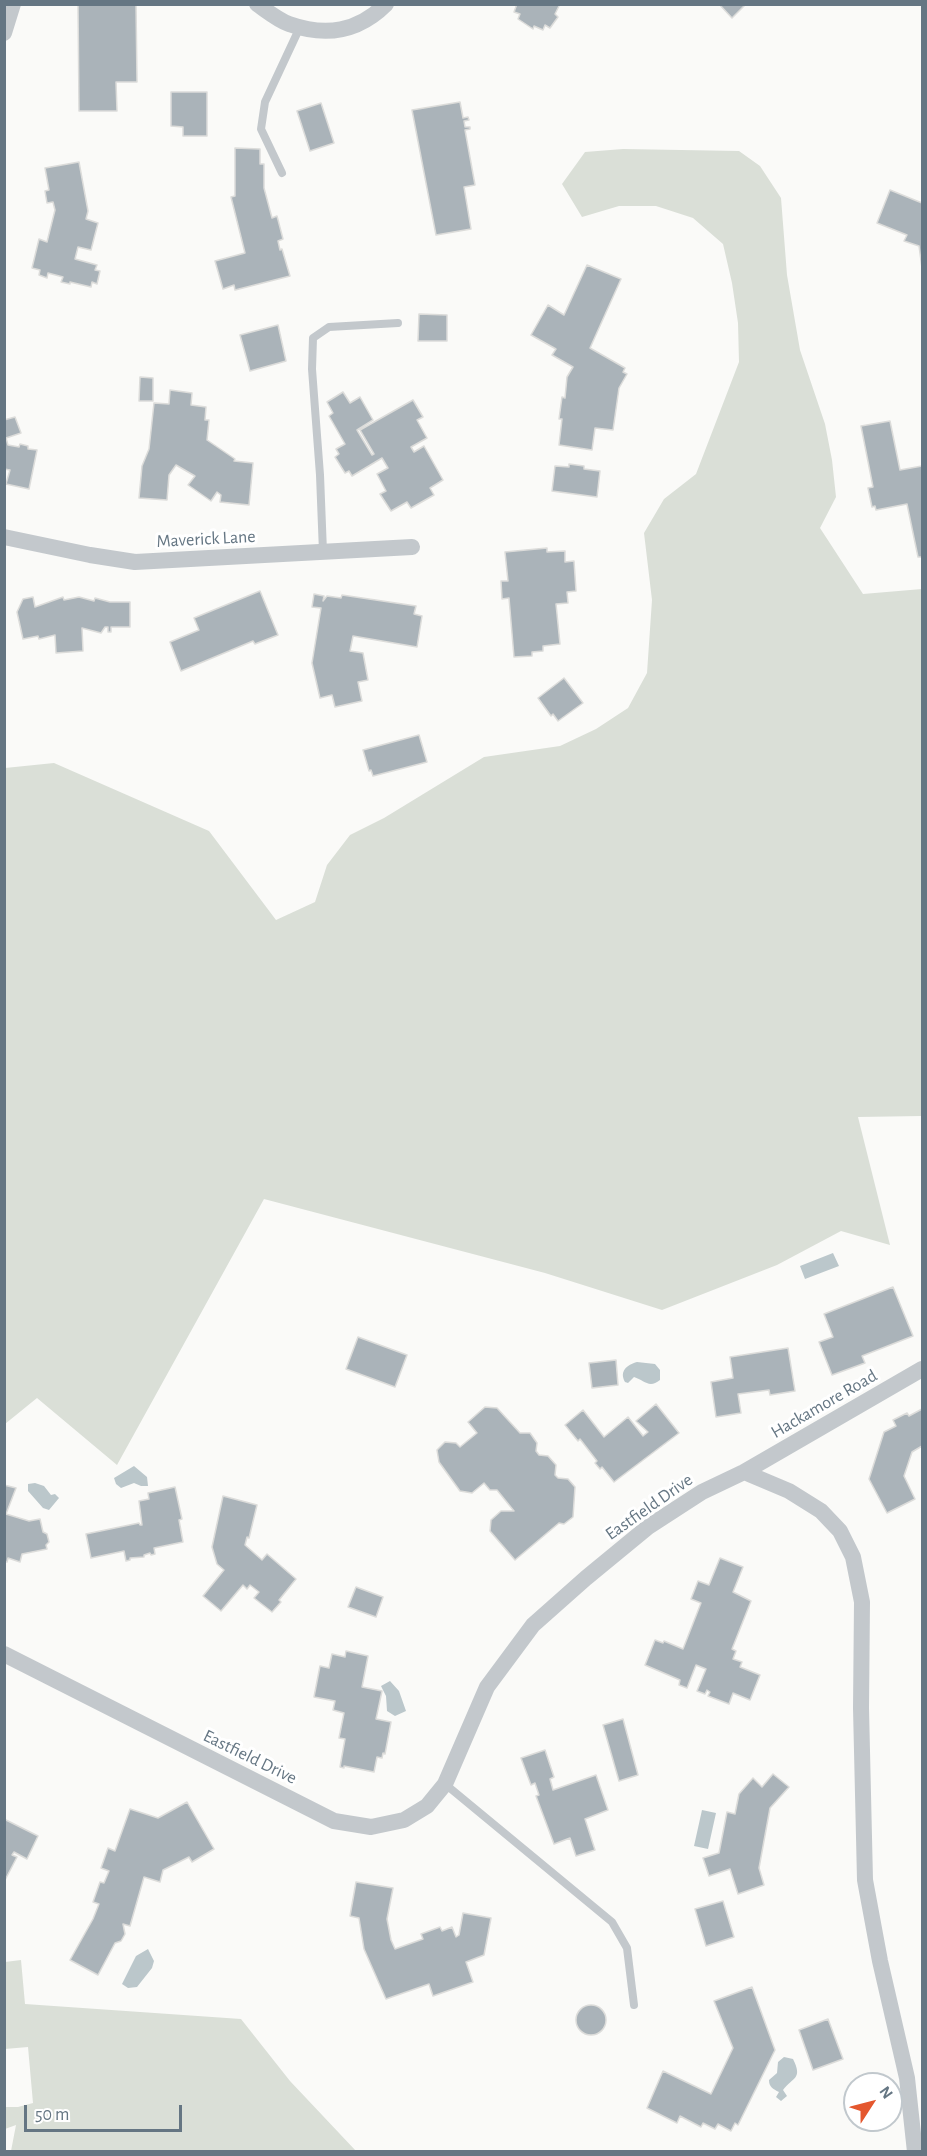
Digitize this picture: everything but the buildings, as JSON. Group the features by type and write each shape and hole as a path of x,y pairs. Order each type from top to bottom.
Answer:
{"street":[{"path":"4,33 13,4"},
{"path":"257,4 288,23 319,31 343,31 364,21 386,4"},
{"name":"Maverick Lane","path":"4,537 135,562 412,547"},
{"name":"Hackamore Road","path":"744,1472 922,1369"},
{"path":"744,1472 789,1491 821,1511 840,1531 853,1557 862,1602 861,1708 865,1880 880,1961 907,2078 915,2151"},
{"name":"Eastfield Drive","path":"4,1654 333,1821 371,1827 404,1820 427,1806 445,1784 487,1687 533,1624 648,1527 702,1492 744,1472"}],"lane":[{"path":"282,173 261,129 265,102 300,27"},
{"path":"322,552 320,475 312,369 313,338 329,327 398,323"},
{"path":"445,1784 612,1922 627,1948 634,2005"}],"shaded area":[{"path":"623,149 739,151 760,166 781,198 787,275 800,350 825,424 832,460 836,497 820,528 863,594 922,589 922,1116 858,1117 890,1245 841,1231 777,1265 662,1310 545,1273 264,1199 117,1465 37,1398 5,1424 5,768 54,763 209,831 276,920 315,902 327,865 350,835 384,818 484,757 560,746 596,729 628,708 647,673 652,600 644,533 664,499 696,474 739,362 738,323 723,244 693,218 656,206 619,206 582,217 562,184 585,152"},
{"path":"833,1253 839,1266 805,1279 800,1266"},
{"path":"637,1362 655,1364 660,1370 660,1380 650,1384 634,1377 628,1383 625,1382 623,1375 625,1369"},
{"path":"134,1466 147,1477 148,1486 134,1483 121,1488 116,1484 114,1478"},
{"path":"35,1483 44,1486 51,1495 55,1494 59,1498 49,1510 43,1508 28,1491 28,1484"},
{"path":"390,1681 399,1691 406,1711 395,1716 387,1711 386,1696 381,1686"},
{"path":"702,1810 716,1813 708,1849 694,1846"},
{"path":"148,1949 154,1961 152,1968 137,1987 128,1988 122,1984 136,1956"},
{"path":"21,1960 25,2004 241,2019 290,2081 356,2151 11,2151 16,2125 5,2129 5,2107 18,2107 33,2103 28,2047 5,2049 5,1962"},
{"path":"784,2057 793,2059 797,2074 783,2090 787,2096 781,2101 776,2097 779,2092 772,2088 769,2080 777,2073 778,2062"}]}
